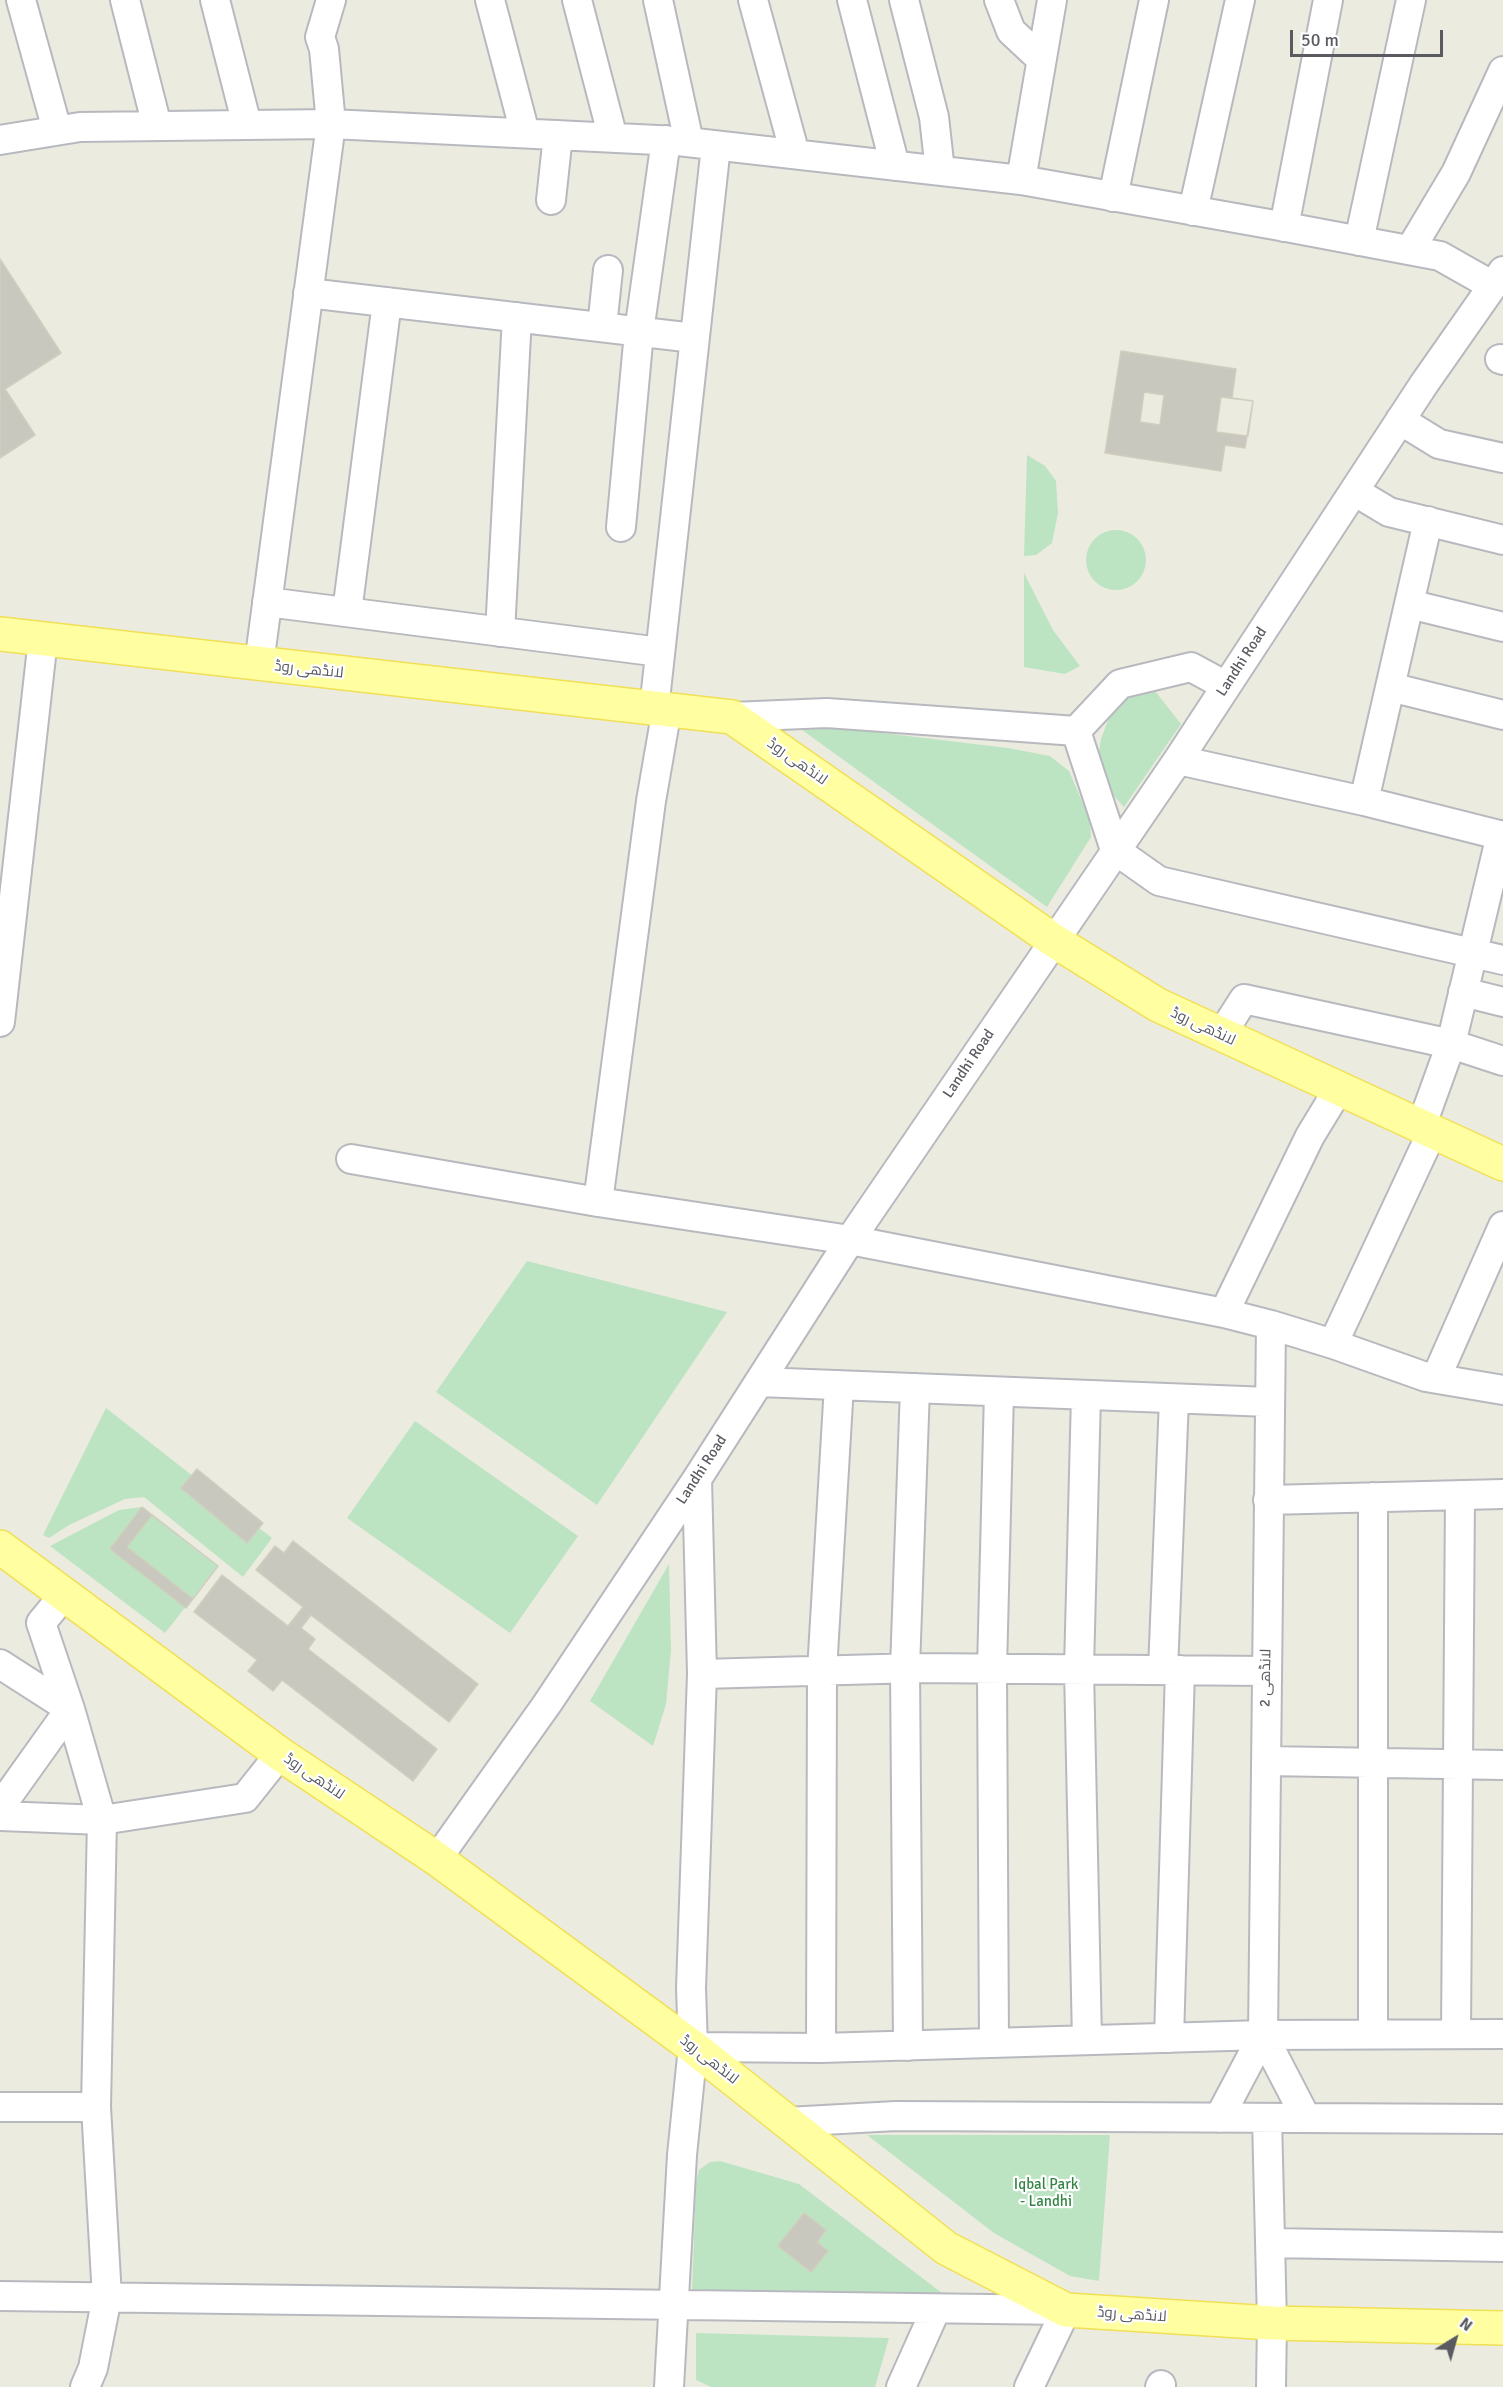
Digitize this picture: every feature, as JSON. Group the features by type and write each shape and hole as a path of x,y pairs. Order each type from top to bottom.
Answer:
{"main road":[{"name":"لانڈھی روڈ","path":"0,634 732,717 1053,940 1158,1005 1338,1090 1503,1164"},
{"name":"لانڈھی روڈ","path":"0,1547 280,1754 437,1859 693,2047 946,2248 1066,2310 1272,2324 1503,2328"}],"street":[{"path":"21,0 57,130"},
{"path":"125,0 157,126"},
{"path":"215,0 247,125"},
{"path":"259,664 331,124 324,49 309,0"},
{"path":"320,37 331,0"},
{"path":"490,0 525,133"},
{"path":"577,0 613,138"},
{"path":"598,1202 651,801 660,709 660,652 694,338 690,143 658,0"},
{"path":"753,0 795,154"},
{"path":"852,0 895,166"},
{"path":"904,0 934,117 940,171"},
{"path":"999,0 1011,30 1041,59"},
{"path":"1021,180 1052,0"},
{"path":"1113,197 1154,0"},
{"path":"1193,211 1240,0"},
{"path":"1284,227 1328,0"},
{"path":"1359,241 1411,0"},
{"path":"1410,250 1456,173 1503,70"},
{"path":"0,140 80,127 331,124 690,143 1021,180 1440,256 1498,278"},
{"path":"551,200 558,135"},
{"path":"621,527 639,332 690,143"},
{"path":"602,327 608,270"},
{"name":"Landhi Road","path":"437,1859 547,1704 697,1479 850,1240 1178,760 1400,420 1498,278"},
{"path":"308,293 694,338"},
{"path":"347,612 387,302"},
{"path":"500,632 517,317"},
{"path":"1400,420 1439,444 1503,458"},
{"path":"1354,491 1389,512 1503,540"},
{"path":"1364,801 1428,521"},
{"path":"267,602 660,652"},
{"path":"1409,604 1503,627"},
{"path":"0,1022 43,639"},
{"path":"1076,731 1120,684 1191,667 1226,686"},
{"path":"1390,687 1503,715"},
{"path":"732,717 827,712 1076,731"},
{"path":"1076,731 1115,850 1159,881 1503,960"},
{"path":"1178,760 1364,801 1502,836 1451,1044 1427,1129 1333,1344"},
{"path":"1463,992 1503,1002"},
{"path":"1221,1035 1244,999 1451,1044 1503,1060"},
{"path":"1224,1313 1310,1136 1338,1090"},
{"path":"351,1159 598,1202 850,1240 1224,1313 1269,1324 1436,1378 1503,1390"},
{"path":"1436,1378 1503,1226"},
{"name":"لانڈھی 2","path":"1263,2035 1269,1324"},
{"path":"759,1382 1269,1402"},
{"path":"821,2048 822,1671 839,1385"},
{"path":"908,2046 905,1668 915,1388"},
{"path":"994,2043 992,1669 999,1392"},
{"path":"1086,1395 1079,1670 1087,2040"},
{"path":"1169,2038 1174,1399"},
{"path":"669,2387 682,2155 693,2047 691,1988 702,1674 697,1479"},
{"path":"1268,1500 1503,1494"},
{"path":"1456,2034 1456,1764 1460,1495"},
{"path":"1373,1497 1373,2034"},
{"path":"64,1595 41,1623 70,1709 102,1820 96,2107 107,2297 93,2368 85,2387"},
{"path":"0,1664 70,1709"},
{"path":"702,1674 905,1668 1267,1671"},
{"path":"0,1807 70,1709"},
{"path":"0,1816 102,1820 245,1798 280,1754"},
{"path":"1266,1761 1503,1765"},
{"path":"693,2047 821,2048 1263,2035 1503,2034"},
{"path":"1219,2118 1263,2035"},
{"path":"1263,2035 1306,2118"},
{"path":"0,2107 96,2107"},
{"path":"787,2122 896,2116 1503,2119"},
{"path":"1267,2118 1272,2324 1270,2387"},
{"path":"1270,2243 1503,2247"},
{"path":"0,2296 1066,2310 1029,2387"},
{"path":"901,2387 936,2309"}],"green space":[{"path":"1027,455 1045,466 1056,481 1058,513 1052,543 1036,555 1024,556"},
{"path":"1110,530 1122,530 1133,535 1141,543 1146,560 1144,572 1133,585 1122,590 1110,590 1099,585 1091,577 1086,566 1086,554 1091,543 1099,535"},
{"path":"1024,573 1053,630 1080,666 1065,674 1024,667"},
{"path":"1151,686 1181,724 1124,807 1114,796 1098,758 1101,739 1109,718 1121,704 1134,693"},
{"path":"791,722 1008,748 1050,756 1069,771 1090,820 1091,837 1047,907"},
{"path":"527,1261 727,1312 597,1505 436,1392"},
{"path":"106,1408 272,1538 243,1577 144,1497 125,1499 69,1525 49,1538 43,1535"},
{"path":"415,1421 578,1536 510,1633 347,1518"},
{"path":"142,1507 218,1566 165,1633 50,1546 119,1510"},
{"path":"669,1564 671,1650 666,1704 653,1746 590,1701"},
{"name":"Iqbal Park - Landhi","path":"867,2135 1110,2135 1099,2281 1070,2276 994,2233"},
{"path":"720,2161 799,2184 942,2293 692,2291 696,2183 699,2170 710,2162"},
{"path":"696,2333 889,2338 875,2387 711,2387 696,2380"}],"building":[{"path":"0,259 61,353 5,389 35,435 0,458"},
{"path":"1121,351 1236,369 1232,398 1253,401 1245,448 1225,445 1221,471 1105,453","holes":["1144,392 1164,395 1160,425 1140,422"]},
{"path":"1221,397 1253,401 1248,436 1216,432"},
{"path":"197,1469 263,1523 247,1543 181,1488"},
{"path":"142,1507 218,1566 186,1608 110,1549"},
{"path":"152,1515 218,1566 193,1599 127,1547"},
{"path":"293,1541 478,1684 449,1722 311,1615 301,1628 315,1639 308,1649 437,1749 413,1781 282,1680 273,1691 248,1671 257,1660 194,1612 222,1575 288,1626 303,1607 256,1570 275,1546 284,1553"},
{"path":"804,2213 826,2230 817,2242 828,2251 811,2272 778,2246"}]}
